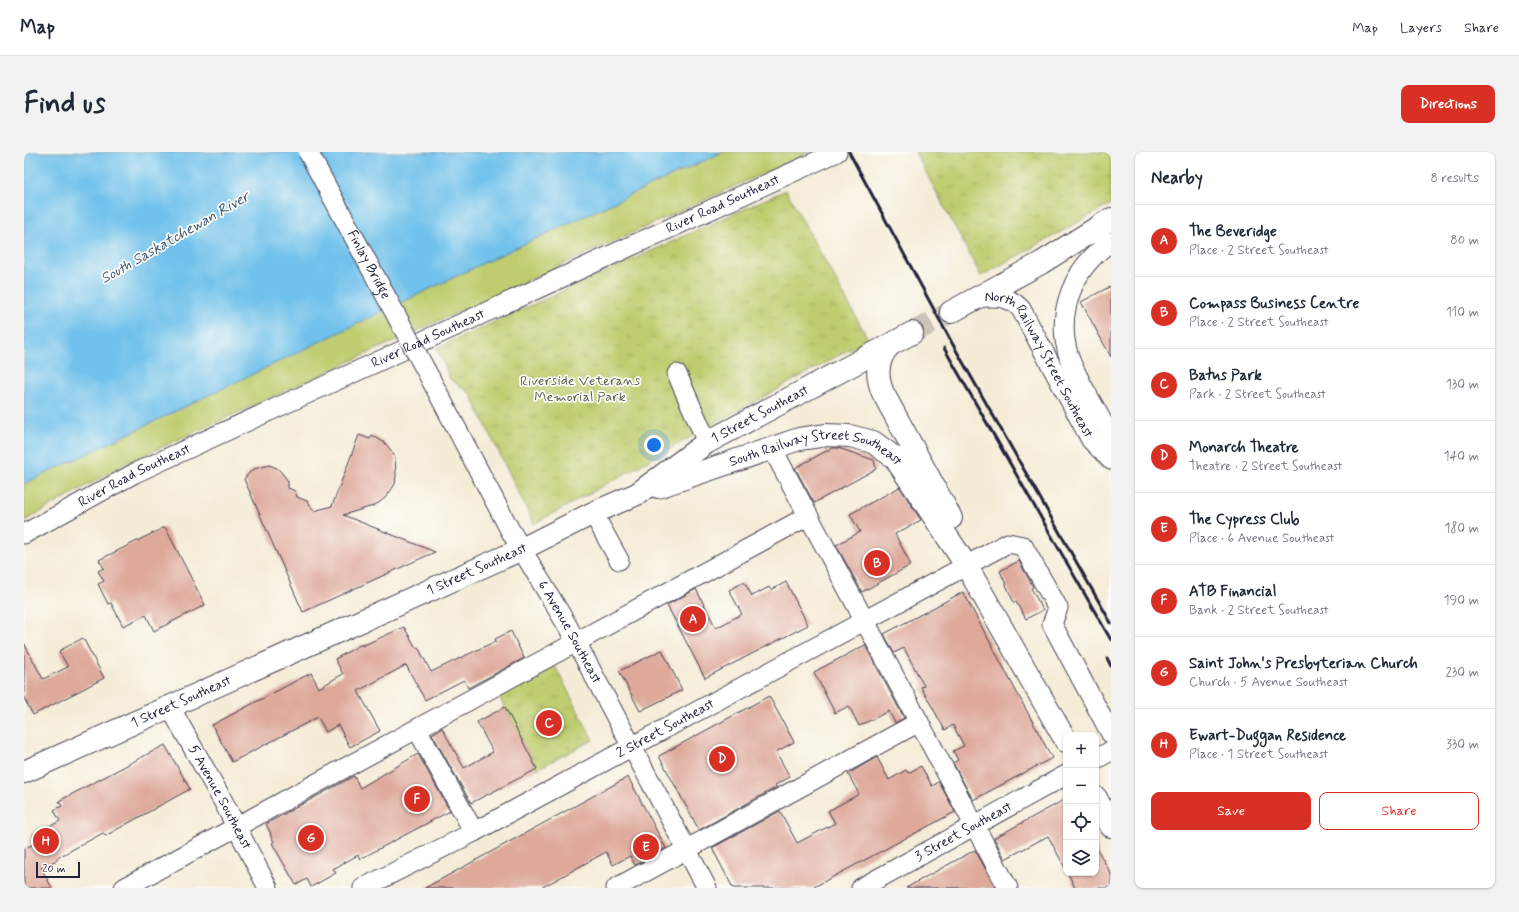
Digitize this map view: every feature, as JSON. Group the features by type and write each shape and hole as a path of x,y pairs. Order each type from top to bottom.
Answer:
{"main road":[{"path":"951,312 1110,226"},
{"name":"1 Street Southeast","path":"24,772 522,549 593,513 637,494 706,443 912,333"},
{"name":"South Railway Street Southeast","path":"890,345 882,356 878,365 879,383 883,393 958,530 966,565"},
{"name":"South Railway Street Southeast","path":"637,494 799,439 827,434 850,436 873,442 896,458 966,565 1063,736"},
{"path":"1099,804 1111,826"}],"street":[{"name":"Finlay Bridge","path":"308,152 430,378"},
{"name":"River Road Southeast","path":"24,534 142,470 837,152"},
{"name":"North Railway Street Southeast","path":"1110,226 1100,249 1080,271 1073,283 1068,299 1064,328 1069,358 1109,434 1111,446"},
{"name":"North Railway Street Southeast","path":"976,298 1003,297 1013,302 1021,309 1090,440 1111,460"},
{"path":"677,374 706,443"},
{"name":"6 Avenue Southeast","path":"430,378 510,530 576,642 707,888"},
{"path":"772,448 1008,888"},
{"path":"593,513 619,560"},
{"path":"124,888 808,516"},
{"name":"2 Street Southeast","path":"363,888 474,832 1008,543 1023,546 1058,608 1052,624 1111,734"},
{"name":"5 Avenue Southeast","path":"170,707 237,827 268,888"},
{"path":"616,888 919,722"},
{"path":"416,729 474,832"},
{"path":"1099,757 1111,751"},
{"name":"3 Street Southeast","path":"861,888 1063,777"},
{"path":"144,888 156,870"}],"green space":[{"path":"723,152 810,152 127,463 24,521 24,484 496,257"},
{"path":"915,152 1111,152 1111,204 981,276"},
{"name":"Riverside Veterans Memorial Park","path":"786,190 868,339 534,524 470,393 450,379 437,348"},
{"path":"555,666 593,740 537,769 498,695"}],"water":[{"name":"South Saskatchewan River","path":"24,152 723,152 496,257 24,484"}],"building":[{"path":"1111,286 1111,357 1081,302"},
{"path":"359,435 370,439 372,435 385,443 390,449 395,457 395,484 386,497 380,502 373,506 343,515 435,552 303,612 244,479 254,469 269,465 277,468 281,472 288,481 288,488 295,491 297,497 307,501 314,511 332,506"},
{"path":"832,448 838,448 874,460 876,469 814,503 795,468"},
{"path":"900,487 921,520 895,534 911,565 862,592 836,545 860,532 850,514"},
{"path":"165,527 205,605 154,631 146,615 123,626 111,603 108,604 98,584 104,581 98,571 104,568 99,560"},
{"path":"1019,561 1043,610 1026,619 1016,602 1014,603 1000,571"},
{"path":"744,582 752,596 769,587 771,590 786,582 808,625 705,678 667,605 696,589 716,628 742,614 729,590"},
{"path":"963,592 1052,758 973,800 953,763 958,760 953,751 964,746 953,725 945,730 921,687 924,686 904,648 894,653 884,634"},
{"path":"404,627 416,648 418,647 431,672 496,641 495,639 511,631 524,658 468,688 464,680 425,700 406,665 358,691 380,731 350,747 338,725 326,732 318,717 232,762 212,725 311,673 319,688 343,674 335,659 362,644 362,646"},
{"path":"83,638 104,678 33,715 24,698 24,643 43,679 68,667 59,651"},
{"path":"865,645 904,718 895,723 889,711 859,726 849,706 835,713 814,672"},
{"path":"662,650 682,690 640,711 619,671"},
{"path":"769,696 794,742 776,752 790,777 775,785 777,787 699,830 659,756"},
{"path":"505,707 537,769 471,803 432,734 442,728 464,768 493,752 477,722"},
{"path":"165,745 190,789 105,836 103,833 41,868 52,888 24,888 24,849 37,842 33,835 60,821 54,810 62,806 59,801"},
{"path":"418,754 450,811 360,859 358,855 333,869 336,873 311,887 307,879 296,885 272,843 274,842 266,824 354,776 360,788"},
{"path":"877,757 889,780 906,770 908,773 921,766 932,786 939,782 955,812 812,888 733,888 712,848 780,811 797,843 835,823 828,811 859,794 848,774"},
{"path":"628,777 666,848 635,865 630,856 613,865 606,852 541,888 425,888"},
{"path":"1063,801 1063,864 1048,836 1005,859 994,838"},
{"path":"975,850 996,888 906,888 929,875"},
{"path":"1099,852 1111,874 1111,888 1075,888 1069,876 1099,876"}],"tunnel":[{"path":"912,333 951,312"}],"railway":[{"path":"849,152 952,343 1111,623"},
{"path":"944,348 1111,640"},
{"path":"1107,658 1111,666"}],"place":[{"name":"Compass Business Centre","path":"877,563"},
{"name":"The Beveridge","path":"693,619"},
{"name":"Batus Park","path":"549,723"},
{"name":"Monarch Theatre","path":"722,759"},
{"name":"ATB Financial","path":"417,799"},
{"name":"Saint John's Presbyterian Church","path":"311,838"},
{"name":"Ewart-Duggan Residence","path":"46,841"},
{"name":"The Cypress Club","path":"646,847"}]}
